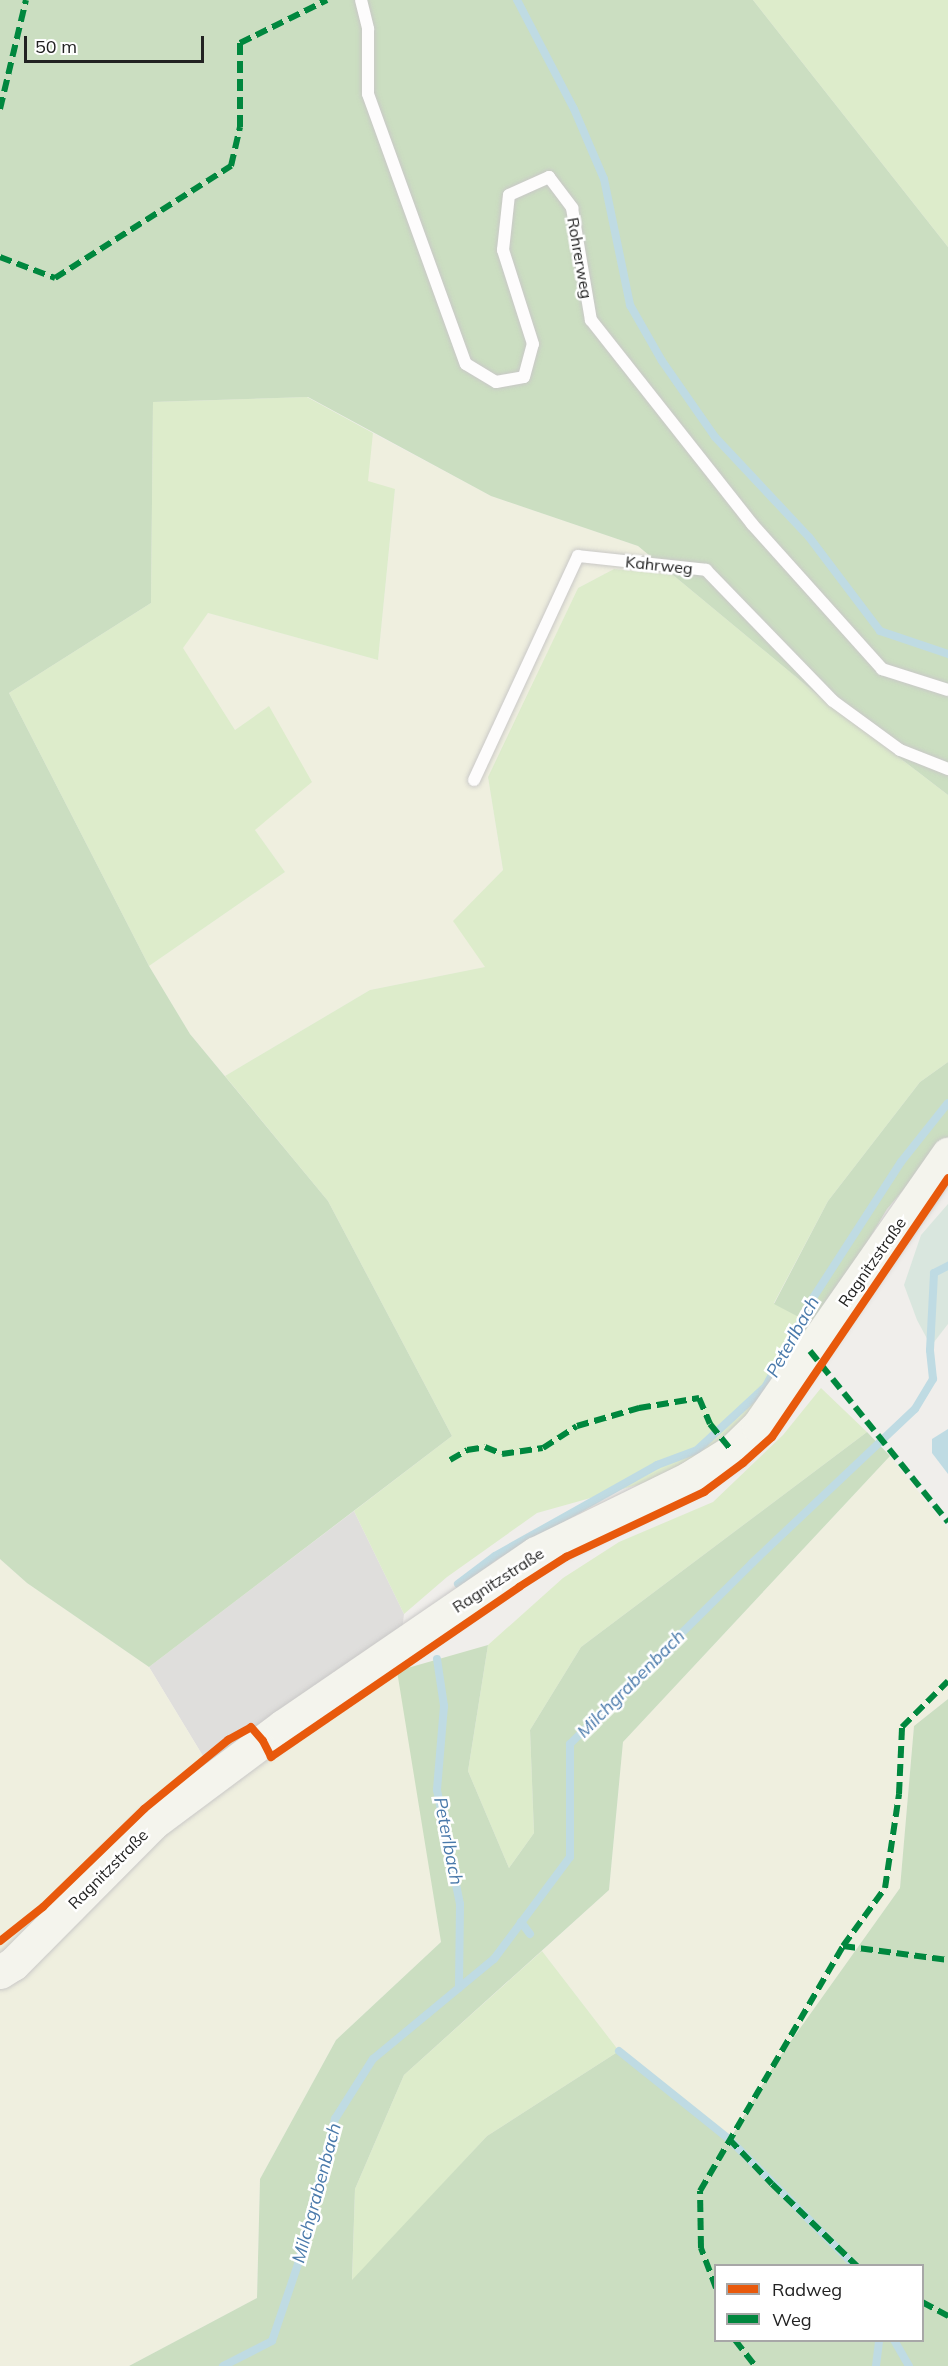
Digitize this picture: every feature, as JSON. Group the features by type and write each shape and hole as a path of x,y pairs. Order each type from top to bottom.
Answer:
{"main road":[{"name":"Ragnitzstraße","path":"0,1972 13,1964 153,1823 283,1726 536,1553 689,1478 732,1451 758,1426 948,1154"}],"lane":[{"name":"Rohrerweg","path":"361,0 368,29 368,94 466,364 496,382 524,377 532,344 503,250 509,195 549,177 572,208 591,320 752,524 882,669 948,690"},
{"name":"Kahrweg","path":"474,780 578,556 706,570 833,701 900,750 948,769"}],"shaded area":[{"path":"948,1204 948,1324 931,1346 917,1320 904,1285 921,1235"},
{"path":"354,1511 404,1614 397,1671 223,1789 149,1667"}],"green space":[{"path":"0,0 753,0 948,247 948,795 819,696 638,546 491,496 308,397 153,402 151,603 9,693 149,966 190,1034 328,1201 452,1436 149,1667 27,1583 0,1559"},
{"path":"753,0 948,0 948,247"},
{"path":"307,397 373,433 368,481 395,489 378,660 208,613 183,648 235,730 269,706 312,782 255,830 285,872 149,966 9,693 151,603 153,402"},
{"path":"373,433 491,496 638,546 673,575 614,569 578,588 488,777 503,870 454,921 486,967 370,990 225,1076 190,1034 149,966 285,872 255,830 269,706 235,730 182,647 208,613 378,660 395,490 367,481"},
{"path":"614,569 673,575 819,696 948,795 948,1062 920,1082 828,1201 774,1303 812,1324 774,1386 724,1443 669,1476 537,1513 447,1577 404,1614 354,1511 452,1436 328,1201 225,1076 370,990 485,967 453,921 503,870 488,777 578,588"},
{"path":"948,1062 948,1137 887,1209 847,1276 812,1324 774,1304 828,1201 920,1082"},
{"path":"821,1388 867,1432 581,1647 530,1730 534,1833 509,1868 468,1771 488,1645 563,1578 619,1542 713,1502 783,1435"},
{"path":"867,1432 890,1456 623,1742 609,1890 404,2075 355,2189 352,2280 487,2136 619,2051 730,2139 776,2062 900,1888 914,1726 948,1699 948,2366 129,2366 257,2298 260,2179 336,2040 441,1942 397,1671 488,1645 468,1771 509,1868 534,1833 530,1730 581,1647"},
{"path":"890,1456 948,1529 948,1699 914,1726 900,1888 776,2062 729,2139 619,2051 542,1951 609,1890 623,1742"},
{"path":"0,1559 27,1583 149,1667 223,1789 397,1671 400,1683 441,1942 336,2040 260,2179 257,2298 129,2366 0,2366"},
{"path":"542,1951 619,2051 487,2136 352,2282 355,2189 404,2075"}],"water":[{"path":"948,1429 948,1474 932,1453 932,1439"}],"waterway":[{"path":"517,0 574,109 604,179 630,305 662,361 715,437 809,537 880,631 948,654"},
{"name":"Peterlbach","path":"458,1584 495,1556 657,1465 697,1450 766,1386 813,1298 901,1162 948,1103"},
{"name":"Milchgrabenbach","path":"223,2366 272,2341 298,2264 335,2119 373,2059 494,1959 570,1857 570,1744 752,1563 915,1409 933,1379 930,1350 934,1273 948,1266"},
{"name":"Peterlbach","path":"437,1659 444,1706 437,1790 460,1904 459,1988"},
{"path":"521,1922 530,1934"},
{"path":"619,2051 729,2139 853,2264"},
{"path":"876,2366 879,2342"},
{"path":"895,2342 909,2366"}],"marked path":[{"path":"0,109 26,0"},
{"path":"0,257 55,278 231,166 240,127 240,43 327,0"},
{"path":"810,1351 948,1522"},
{"path":"450,1460 467,1450 485,1447 502,1454 543,1448 577,1426 639,1408 699,1398 710,1424 732,1451"},
{"path":"714,2283 701,2248 700,2191 843,1946 885,1888 899,1794 902,1727 948,1681"},
{"path":"843,1946 948,1960"},
{"path":"729,2139 855,2264"},
{"path":"924,2303 948,2316"},
{"path":"737,2342 755,2366"}],"cycle path":[{"path":"0,1941 43,1907 144,1809 228,1740 251,1727 263,1741 271,1757 566,1557 704,1492 743,1463 772,1437 948,1178"}]}
